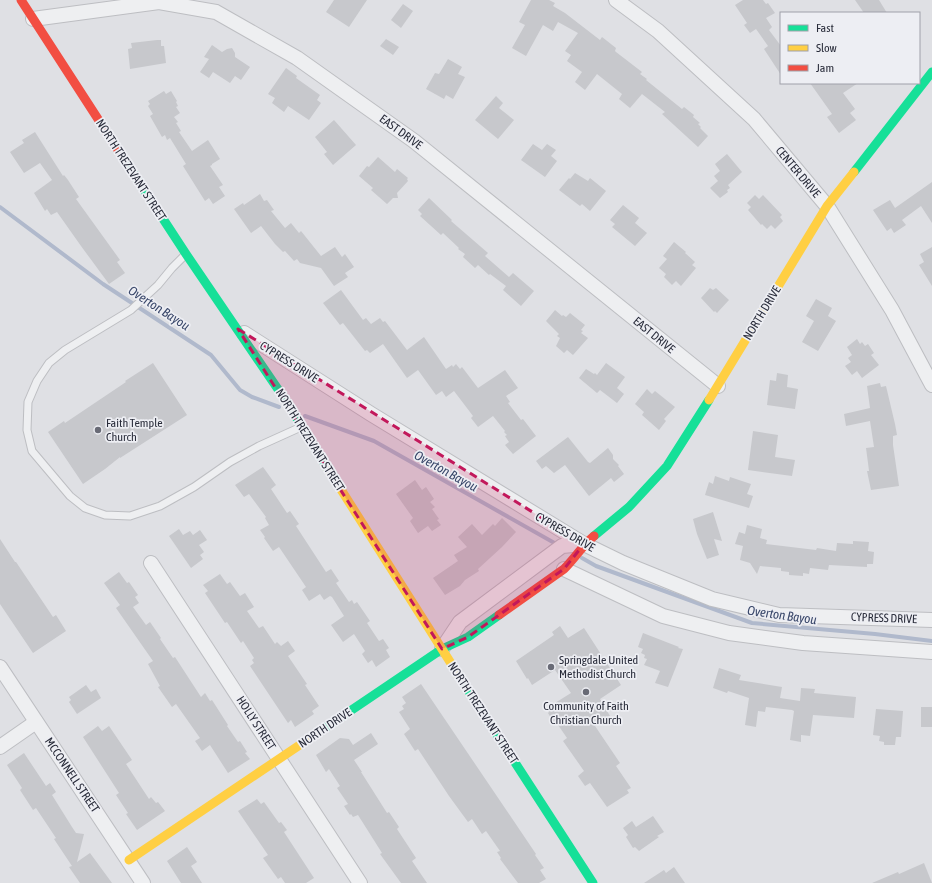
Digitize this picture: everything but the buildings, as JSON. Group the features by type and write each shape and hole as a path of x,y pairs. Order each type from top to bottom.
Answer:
{"street":[{"name":"NORTH TREZEVANT STREET","path":"21,0 186,254 286,401 442,649 593,883"},
{"name":"CENTER DRIVE","path":"616,0 658,31 754,119 827,206 892,310 932,385"},
{"name":"EAST DRIVE","path":"33,19 159,2 216,12 298,58 414,141 718,386"},
{"name":"NORTH DRIVE","path":"129,860 280,760 442,649 468,637 568,565 578,546 629,507 667,466 718,386 827,206 932,72"},
{"name":"CYPRESS DRIVE","path":"238,329 578,546 712,599 779,615 932,620"},
{"name":"NORTH DRIVE","path":"442,649 460,622 562,546 578,546"},
{"name":"HOLLY STREET","path":"151,563 360,883"},
{"path":"568,565 663,616 729,633 803,644 932,652"},
{"name":"MCCONNELL STREET","path":"0,667 143,883"},
{"path":"0,747 36,722"}],"lane":[{"path":"186,254 158,285 131,310 64,350 49,363 37,381 28,402 27,430 32,451 70,496 85,508 106,515 130,516 160,506 194,487 236,459 299,423"}],"highlighted area":[{"path":"238,329 584,544 564,569 468,637 442,649"}],"waterway":[{"name":"Overton Bayou","path":"0,207 103,284 211,355 240,390 252,397 279,407"},
{"name":"Overton Bayou","path":"305,416 374,441 558,545"},
{"name":"Overton Bayou","path":"582,558 596,566 752,623 875,634 932,641"}],"traffic: fast":[{"path":"854,172 932,72"},
{"path":"120,153 186,254 286,401 328,469"},
{"path":"594,536 629,507 667,466 709,400"},
{"path":"319,732 442,649 468,637 499,615"},
{"path":"459,676 593,883"}],"traffic: slow":[{"path":"709,400 827,206 854,172"},
{"path":"328,469 459,676"},
{"path":"129,860 319,732"}],"traffic: jam":[{"path":"21,0 120,153"},
{"path":"499,615 564,569 594,536"}],"place":[{"name":"Faith Temple Church","path":"98,430"},
{"name":"Springdale United Methodist Church","path":"551,667"},
{"name":"Community of Faith Christian Church","path":"586,692"}]}
